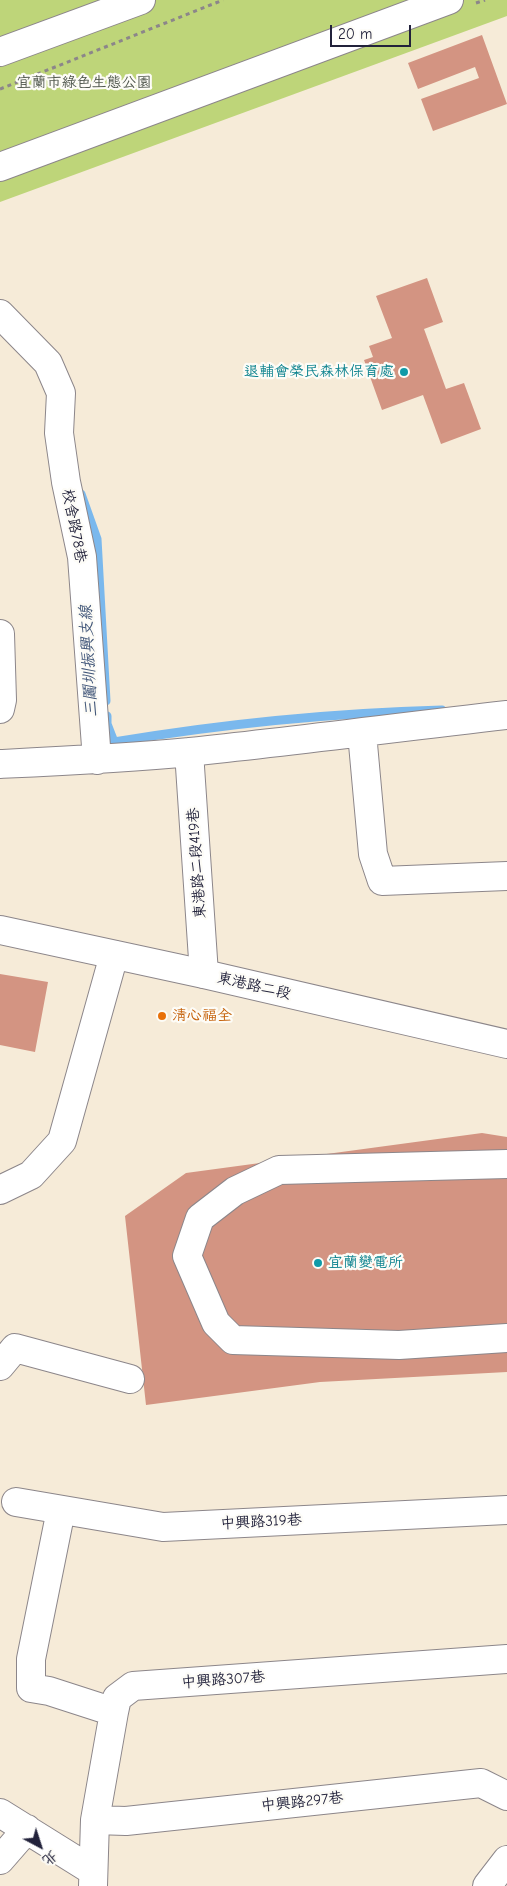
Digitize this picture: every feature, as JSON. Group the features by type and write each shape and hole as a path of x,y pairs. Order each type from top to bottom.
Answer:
{"street":[{"path":"0,52 141,0"},
{"path":"0,167 449,0"},
{"name":"校舍路78巷","path":"0,314 48,363 61,393 59,433 66,482 82,557 97,760"},
{"path":"0,634 2,700 0,709"},
{"path":"0,764 97,760 189,752 362,734 507,715"},
{"path":"362,734 373,854 382,881 507,876"},
{"name":"東港路二段419巷","path":"189,752 204,974"},
{"name":"東港路二段","path":"0,930 204,974 507,1044"},
{"path":"0,1190 31,1175 62,1142 114,955"},
{"path":"507,1164 279,1170 235,1191 200,1218 187,1256 216,1323 233,1340 399,1345 507,1338"},
{"path":"0,1366 15,1348 130,1379"},
{"name":"中興路319巷","path":"16,1502 163,1527 507,1510"},
{"path":"62,1510 31,1659 31,1688 49,1690 114,1712"},
{"name":"中興路307巷","path":"93,1879 95,1820 114,1712 118,1698 133,1686 507,1659"},
{"name":"中興路297巷","path":"95,1820 126,1821 481,1784 507,1796"},
{"path":"0,1813 26,1829 93,1879"},
{"path":"0,1860 26,1829"},
{"path":"487,1886 507,1860"}],"path":[{"path":"0,89 223,0"}],"green space":[{"name":"宜蘭市綠色生態公園","path":"0,0 507,0 507,16 0,202"}],"building":[{"path":"482,35 507,104 433,131 421,99 479,78 475,67 418,89 408,63"},
{"name":"退輔會榮民森林保育處","path":"427,278 443,322 424,329 446,389 464,383 481,429 441,444 423,395 382,410 364,360 373,357 369,346 392,338 376,296"},
{"path":"0,974 48,982 35,1052 0,1045"},
{"name":"宜蘭變電所","path":"482,1133 507,1137 507,1372 320,1382 146,1405 125,1216 186,1173"}],"waterway":[{"name":"三鬮圳振興支線","path":"81,494 97,539 106,701"},
{"name":"三鬮圳振興支線","path":"107,716 107,724 114,742 277,720 442,710"}],"place":[{"name":"退輔會榮民森林保育處","path":"404,372"},
{"name":"清心福全","path":"162,1016"},
{"name":"宜蘭變電所","path":"318,1263"}]}
